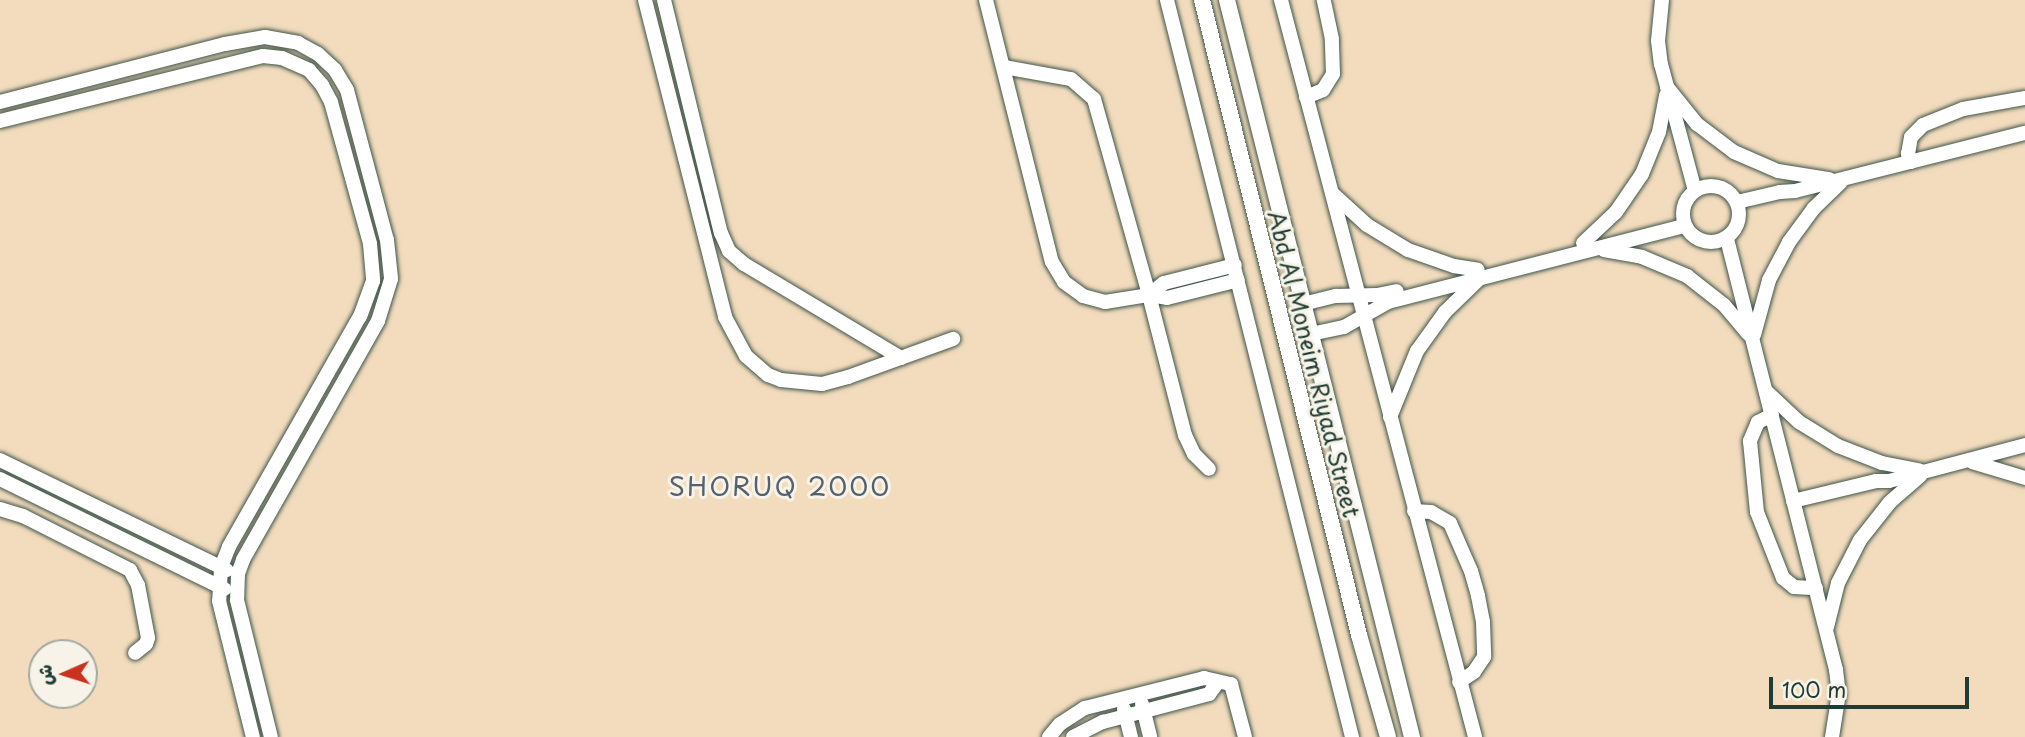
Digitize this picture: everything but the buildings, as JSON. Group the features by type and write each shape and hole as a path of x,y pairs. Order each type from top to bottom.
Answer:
{"street":[{"path":"645,0 730,330 746,356 768,375 794,383 822,384 953,339"},
{"path":"664,0 724,243 736,258 901,358"},
{"path":"986,0 1057,273 1073,290 1094,300 1117,302 1149,295 1167,298 1238,280"},
{"path":"1167,0 1352,737"},
{"name":"Abd Al Moneim Riyad Street","path":"1202,0 1359,635 1388,737"},
{"name":"Abd Al Moneim Riyad Street","path":"1227,0 1412,737"},
{"path":"1281,0 1475,737"},
{"path":"1306,97 1323,90 1333,74 1332,39 1324,0"},
{"path":"1662,0 1658,41 1667,87 1695,191"},
{"path":"0,103 225,44 265,37 298,43 318,54 335,70 347,90 390,253 390,292 379,321 243,560 238,574 236,594 271,737"},
{"path":"0,121 263,57 282,58 309,70 322,85 331,102 373,256 370,293 221,567 218,586 221,608 253,737"},
{"path":"1004,67 1071,79 1094,99 1185,435 1194,454 1209,469"},
{"path":"1667,87 1697,124 1734,152 1778,171 1822,179 1844,179"},
{"path":"1589,246 1642,174 1659,132 1667,87"},
{"path":"36,93 41,111"},
{"path":"1910,162 1909,145 1912,137 1923,125 1963,109 2025,98"},
{"path":"1739,207 1787,198 1795,191 2025,133"},
{"path":"1753,341 1766,290 1789,242 1814,208 1844,179"},
{"path":"1684,222 1687,200 1702,187 1719,187 1739,207"},
{"path":"1331,192 1367,225 1408,250 1479,274"},
{"path":"1684,222 1703,242 1727,239 1737,227 1739,207"},
{"path":"698,214 715,209"},
{"path":"1278,312 1336,296 1386,294 1479,274 1684,222"},
{"path":"1727,239 1826,631 1839,693 1832,737"},
{"path":"1589,246 1642,257 1687,276 1724,305 1753,341"},
{"path":"1149,295 1164,283 1234,265"},
{"path":"1285,341 1333,331 1388,302 1479,274"},
{"path":"1390,418 1406,373 1430,331 1479,274"},
{"path":"1765,390 1799,422 1838,446 1882,463 1927,471"},
{"path":"1772,415 1758,422 1751,434 1750,465 1758,512 1783,578 1794,587 1815,589"},
{"path":"1794,505 1876,481 1889,481 2025,445"},
{"path":"0,460 238,574"},
{"path":"1967,460 2025,478"},
{"path":"1826,631 1838,583 1860,540 1890,502 1927,471"},
{"path":"0,480 236,594"},
{"path":"34,522 50,484"},
{"path":"0,509 34,522 126,566 136,580 148,638 146,644 135,653"},
{"path":"1414,511 1431,512 1450,523 1467,559 1478,596 1483,622 1484,657 1474,673 1459,682"},
{"path":"98,552 109,532"},
{"path":"1049,737 1072,715 1121,698 1204,678 1231,684 1245,737"},
{"path":"1073,737 1091,726 1209,694 1217,682"},
{"path":"1139,693 1150,737"},
{"path":"1121,698 1131,737"}],"district":[{"name":"SHORUQ 2000","path":"780,486"}]}
